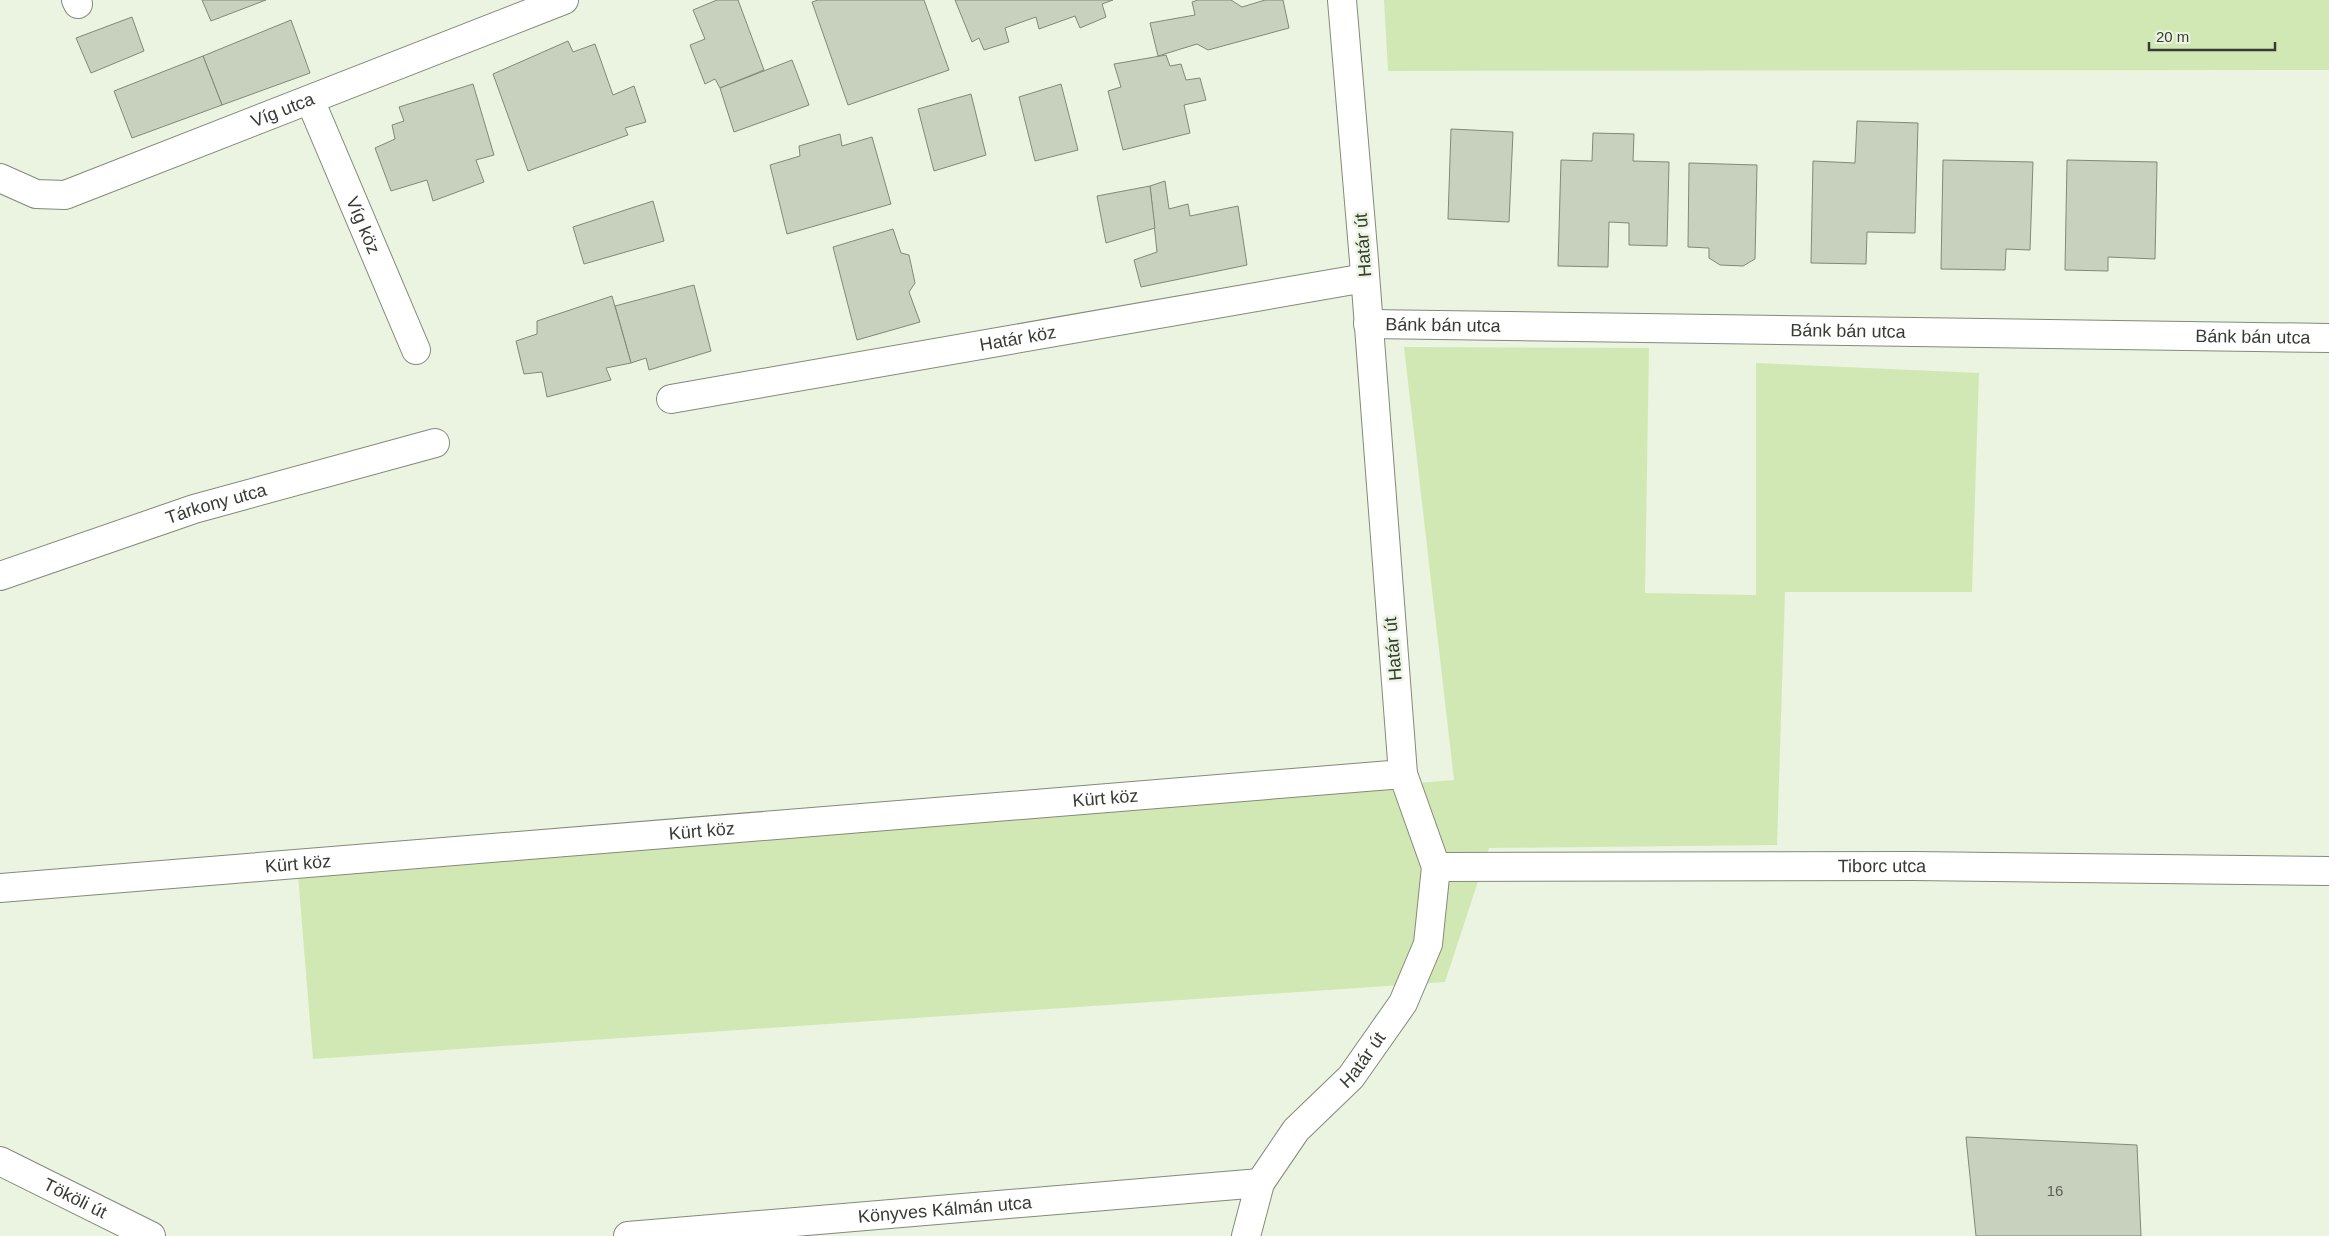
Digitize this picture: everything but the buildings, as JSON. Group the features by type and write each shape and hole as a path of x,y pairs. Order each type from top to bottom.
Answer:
{"street":[{"name":"Víg utca","path":"0,178 36,194 65,195 564,0"},
{"name":"Határ út","path":"1246,1236 1260,1183 1296,1130 1351,1077 1403,1003 1428,944 1436,867 1403,774 1342,0"},
{"name":"Víg köz","path":"310,100 416,350"},
{"name":"Határ köz","path":"670,399 1365,278"},
{"name":"Bánk bán utca","path":"1368,324 2329,338"},
{"name":"Tárkony utca","path":"0,576 194,509 435,442"},
{"name":"Kürt köz","path":"0,888 1403,774"},
{"name":"Tiborc utca","path":"1436,867 1913,866 2329,871"},
{"name":"Tököli út","path":"0,1161 151,1236"},
{"name":"Könyves Kálmán utca","path":"628,1236 1260,1183"}],"green space":[{"path":"1384,0 2329,0 2329,70 1388,71"},
{"path":"1404,347 1649,348 1645,593 1756,595 1756,363 1979,373 1972,592 1785,592 1777,845 1489,848 1445,982 313,1059 298,875 1454,780"}]}
